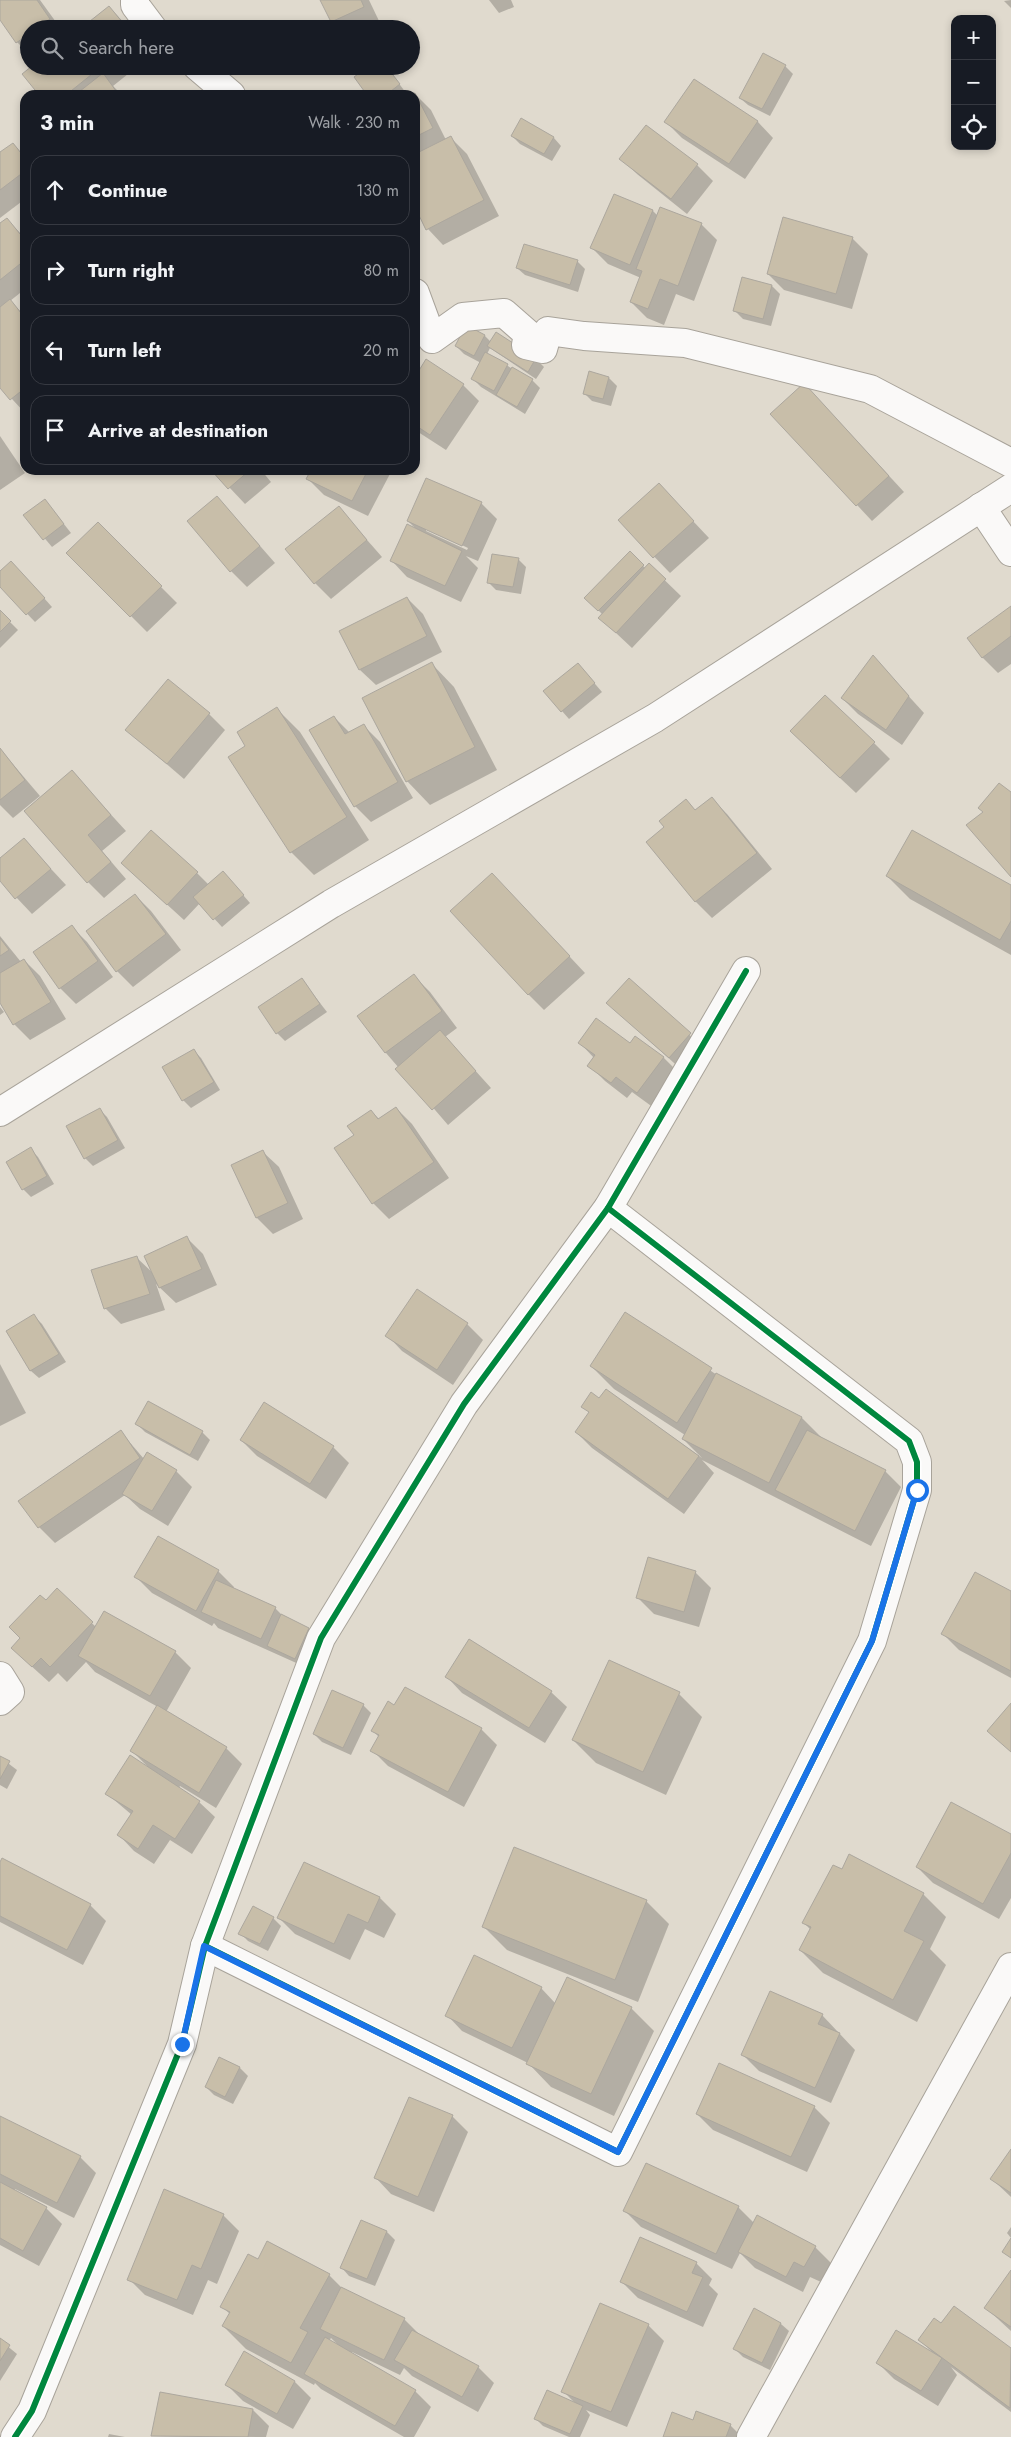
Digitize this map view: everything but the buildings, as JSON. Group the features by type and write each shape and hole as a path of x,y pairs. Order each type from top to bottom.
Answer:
{"street":[{"path":"135,0 135,5 146,20"},
{"path":"208,75 225,90"},
{"path":"420,307 432,339 463,316 504,313 528,334 526,345 544,349 548,331 584,336 685,343 870,389 1011,462"},
{"path":"0,1112 330,904 655,718 1011,488"},
{"path":"981,507 1011,552"},
{"path":"15,2437 32,2412 182,2044 204,1946 321,1638 464,1404 608,1208 746,971"},
{"path":"204,1946 618,2152 872,1641 917,1490 917,1462 909,1441 608,1208"},
{"path":"0,1676 10,1692 0,1701"},
{"path":"751,2437 1011,1967"}],"cycle path":[{"path":"15,2437 32,2411 182,2044 205,1946 321,1638 464,1404 608,1208 746,971"},
{"path":"205,1946 618,2152 872,1641 917,1490 917,1462 909,1441 608,1208"}],"route":[{"path":"182,2044 204,1946 618,2152 872,1641 917,1490"}]}
